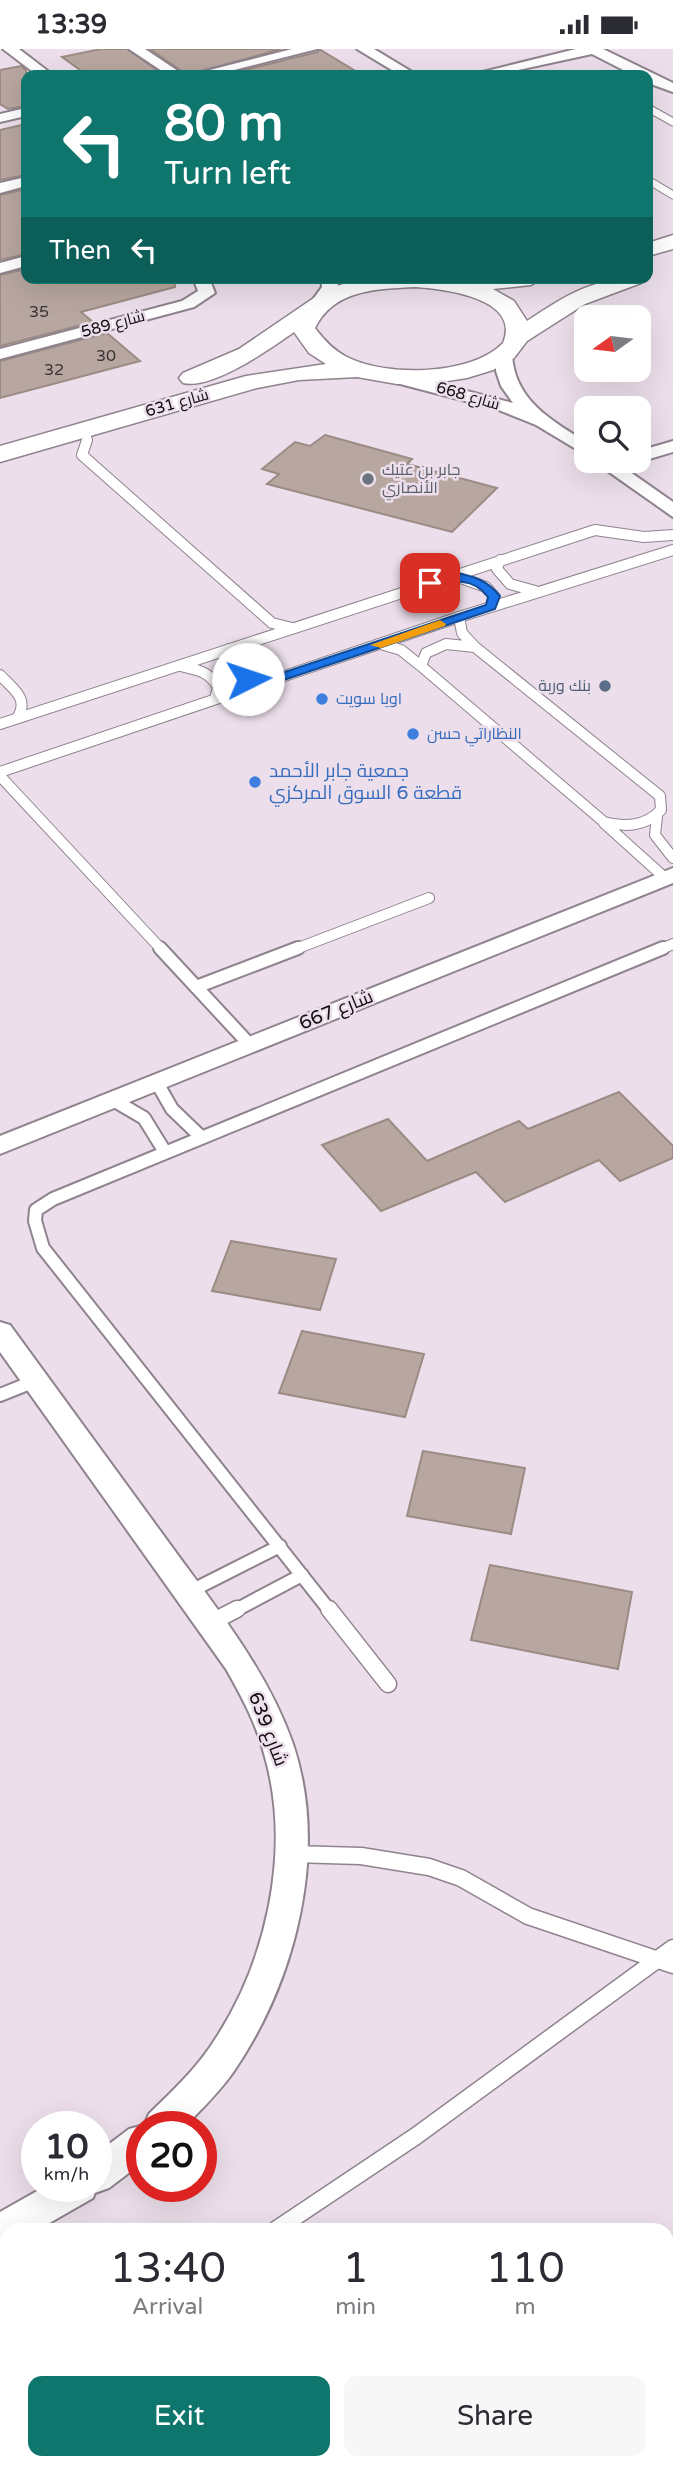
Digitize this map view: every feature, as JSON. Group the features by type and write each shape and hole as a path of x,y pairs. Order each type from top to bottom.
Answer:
{"main road":[{"path":"653,248 673,242"},
{"name":"شارع 631","path":"0,431 190,378 220,367 247,354 344,289 366,284"},
{"name":"شارع 631","path":"448,284 463,286"},
{"path":"463,286 480,284"},
{"path":"314,307 303,328 310,344 328,359 357,370 389,375 447,373 474,368 577,299 617,284"},
{"path":"463,286 489,296 508,308 518,322 511,345"},
{"name":"شارع 631","path":"0,454 280,376 357,370"}],"street":[{"path":"136,49 169,70"},
{"path":"219,70 310,49"},
{"path":"364,49 401,70"},
{"path":"537,49 553,58"},
{"path":"499,70 593,49 633,70"},
{"path":"15,50 40,70"},
{"path":"653,79 673,88"},
{"path":"0,118 21,113"},
{"path":"0,188 21,183"},
{"path":"0,268 21,262"},
{"name":"شارع 589","path":"0,354 188,305 207,293 203,284"},
{"path":"314,307 330,284"},
{"name":"شارع 668","path":"511,345 505,380 516,397 574,442"},
{"name":"شارع 668","path":"389,375 502,405 545,422"},
{"path":"651,453 673,446"},
{"path":"619,473 673,510"},
{"name":"شارع 667","path":"0,1146 115,1101 670,870"},
{"name":"شارع 639","path":"0,1332 212,1622 265,1710 285,1774 292,1854 283,1915 263,1983 222,2059 174,2111"},
{"path":"112,2164 126,2153"},
{"path":"16,2223 52,2202"}],"lane":[{"path":"653,111 673,122"},
{"path":"653,183 673,194"},
{"path":"90,428 82,455 272,623 292,628"},
{"path":"0,724 595,530 661,538 673,535"},
{"path":"630,534 639,542 643,551 642,559"},
{"path":"250,1045 0,774 459,617 673,550"},
{"path":"500,560 497,569 510,584 539,592"},
{"path":"453,576 486,587 494,596 491,607"},
{"path":"459,617 462,633 475,647 660,796 661,810 657,817 655,835 670,870"},
{"path":"380,644 401,650 604,822 670,870"},
{"path":"421,666 424,655 437,647 456,644 475,647"},
{"path":"229,649 231,669 248,679 265,683"},
{"path":"178,666 212,677 218,687 215,699"},
{"path":"0,675 22,698 23,709 17,718"},
{"path":"604,822 639,825 657,817"},
{"path":"196,987 429,898"},
{"path":"388,1684 43,1248 38,1234 36,1210 53,1199 200,1136 673,944"},
{"path":"157,1083 172,1109 200,1136"},
{"path":"115,1101 144,1118 165,1152"},
{"path":"0,1395 35,1381"},
{"path":"189,1593 280,1546"},
{"path":"212,1622 302,1575"},
{"path":"292,1854 361,1856 429,1867 461,1878 528,1916 673,1965"},
{"path":"286,2223 416,2136 654,1959 673,1948"}],"building":[{"path":"101,49 127,49 157,70 80,70 62,57"},
{"path":"150,49 281,49 205,70 180,70"},
{"path":"319,49 354,70 244,70 318,52"},
{"path":"21,66 26,70 21,70 21,107 8,109 0,104 0,70"},
{"path":"21,125 21,176 0,180 0,130"},
{"path":"21,190 21,255 0,260 0,195"},
{"path":"21,270 21,284 175,284 175,287 81,312 93,322 0,346 0,275"},
{"path":"107,333 140,361 0,398 0,361"},
{"name":"جابر بن عتيك الأنصاري","path":"325,435 412,459 407,464 497,488 452,532 267,484 279,474 262,469 295,442 310,446"},
{"path":"619,1092 673,1146 673,1158 620,1181 599,1160 505,1202 476,1172 381,1211 322,1145 388,1119 427,1161 519,1121 528,1129"},
{"path":"231,1241 336,1259 320,1310 212,1291"},
{"path":"302,1331 424,1354 405,1417 279,1393"},
{"path":"423,1451 525,1468 511,1534 407,1516"},
{"path":"490,1565 632,1592 618,1669 471,1640"}],"slow traffic":[{"path":"376,645 440,624"}],"place":[{"name":"جابر بن عتيك الأنصاري","path":"368,479"},
{"name":"بنك وربة","path":"605,686"},
{"name":"اويا سويت","path":"322,699"},
{"name":"النظاراتي حسن","path":"413,734"},
{"name":"جمعية جابر الأحمد قطعة 6 السوق المركزي","path":"255,782"}],"route":[{"path":"248,679 265,683 491,607 494,596 486,587 472,579 453,576 430,583"}]}
